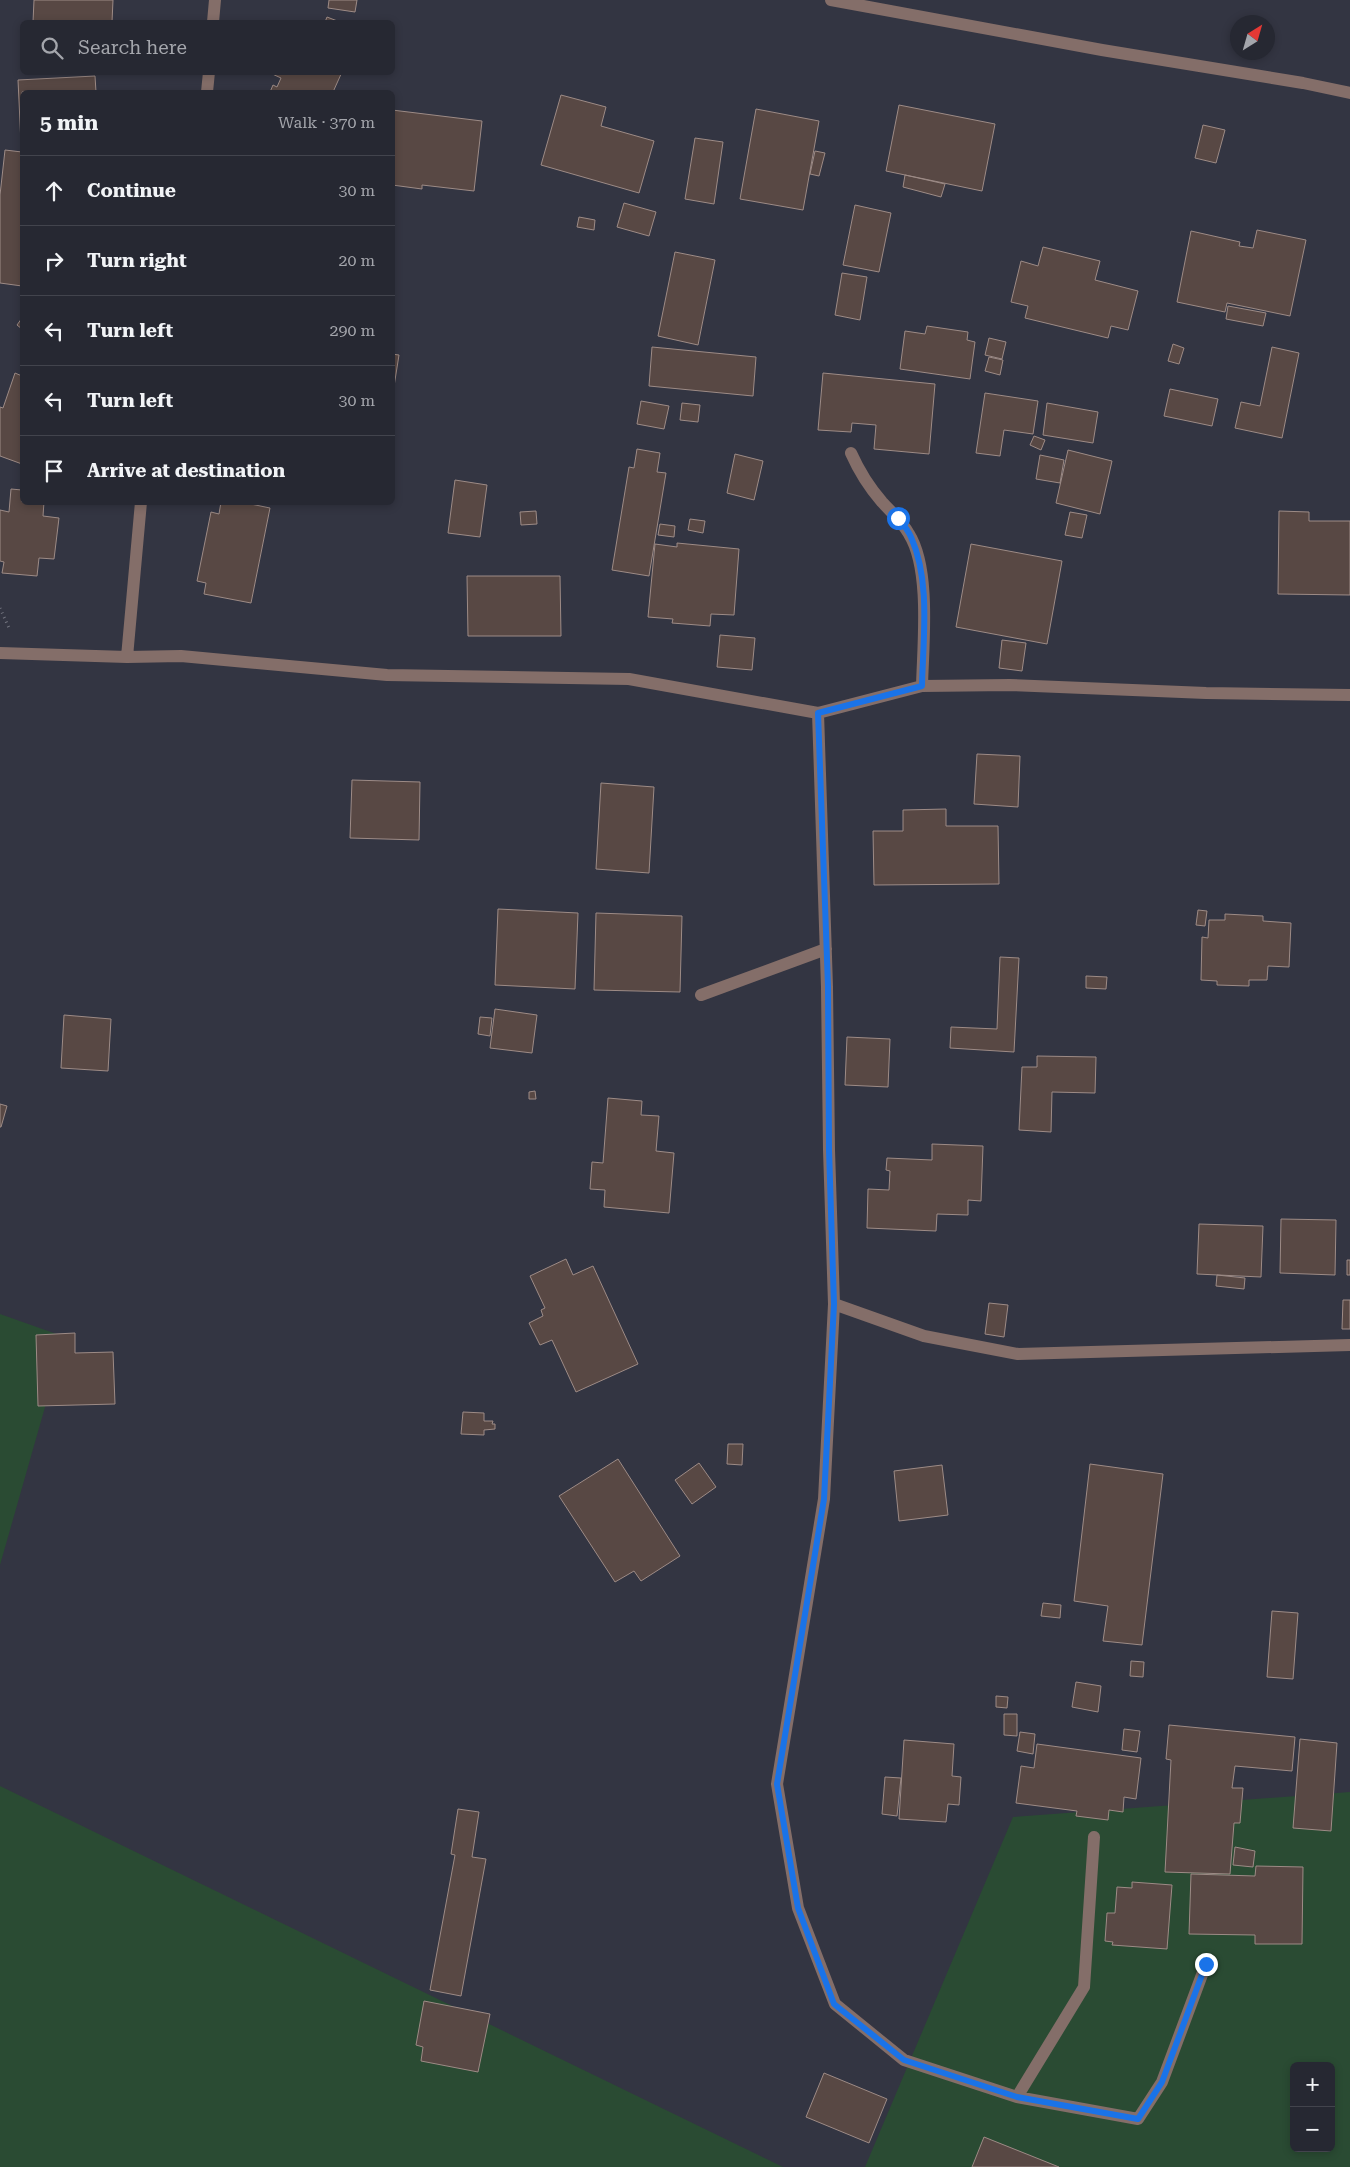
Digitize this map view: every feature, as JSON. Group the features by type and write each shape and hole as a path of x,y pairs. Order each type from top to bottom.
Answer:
{"street":[{"path":"213,20 215,0"},
{"path":"831,0 1102,50 1304,84 1350,94"},
{"path":"207,90 209,75"},
{"path":"851,454 862,477 911,536 921,568 924,614 922,686"},
{"path":"127,657 142,505"},
{"path":"0,653 127,657 181,656 387,675 629,678 818,713 922,686 1010,685 1206,693 1350,695"},
{"path":"818,713 826,949 829,1150 834,1304 824,1499 777,1784 798,1908 834,2004 904,2060 1017,2097 1138,2119 1162,2082 1206,1964"},
{"path":"701,995 826,949"},
{"path":"834,1304 924,1336 1018,1354 1350,1345"},
{"path":"1017,2097 1084,1987 1094,1837"}],"green space":[{"path":"0,1314 65,1337 0,1565"},
{"path":"0,1786 783,2167 0,2167"},
{"path":"1350,1792 1350,2167 865,2167 1013,1817"}],"building":[{"path":"34,0 113,0 112,20 33,20"},
{"path":"329,0 357,0 355,12 328,8"},
{"path":"274,75 341,75 334,90 271,90 273,85 277,87 281,78"},
{"path":"95,76 96,90 20,90 20,123 18,80"},
{"path":"561,95 606,107 601,126 654,141 639,193 541,165"},
{"path":"899,105 995,124 982,191 886,171"},
{"path":"756,109 819,121 803,210 740,199"},
{"path":"395,110 482,121 474,191 422,185 422,189 395,185"},
{"path":"1203,125 1225,130 1216,163 1195,158"},
{"path":"695,138 723,142 714,204 685,199"},
{"path":"5,150 20,152 20,286 0,283 0,195"},
{"path":"815,151 825,153 819,176 810,174"},
{"path":"905,175 945,184 941,197 903,187"},
{"path":"624,203 656,212 649,236 617,227"},
{"path":"855,205 891,213 879,272 843,265"},
{"path":"579,217 595,220 594,230 577,227"},
{"path":"1257,230 1306,240 1290,316 1227,303 1225,312 1177,302 1191,231 1240,242 1239,246 1253,248"},
{"path":"1043,247 1100,261 1095,280 1138,291 1128,330 1111,326 1108,338 1025,318 1028,306 1011,302 1021,261 1038,266"},
{"path":"675,252 715,260 698,345 658,336"},
{"path":"842,273 867,277 860,320 835,315"},
{"path":"1228,306 1266,313 1263,326 1226,319"},
{"path":"927,326 968,332 967,340 975,342 970,379 900,369 905,331 925,334"},
{"path":"989,338 1006,342 1002,359 985,355"},
{"path":"1173,344 1184,348 1179,364 1168,361"},
{"path":"652,347 756,357 753,396 649,386"},
{"path":"1272,347 1299,353 1282,438 1235,428 1241,402 1260,406"},
{"path":"395,354 399,355 395,380"},
{"path":"989,357 1003,360 1000,375 985,371"},
{"path":"15,373 20,375 20,463 0,456 0,407 3,408"},
{"path":"823,373 935,384 929,454 874,449 876,425 852,423 851,432 818,430"},
{"path":"1170,389 1218,399 1212,426 1164,416"},
{"path":"985,393 1038,401 1033,434 1004,430 1000,456 976,453"},
{"path":"641,401 669,406 664,429 637,424"},
{"path":"682,403 700,405 698,422 680,420"},
{"path":"1047,403 1098,412 1093,443 1043,435"},
{"path":"1034,436 1045,440 1041,450 1030,445"},
{"path":"637,449 660,453 657,472 666,473 649,576 612,570 629,467 634,468"},
{"path":"1068,450 1112,461 1100,514 1056,503"},
{"path":"735,454 763,461 754,500 727,493"},
{"path":"1040,455 1064,460 1060,483 1036,479"},
{"path":"455,480 487,485 480,537 448,533"},
{"path":"11,489 20,490 20,505 44,505 43,516 59,518 54,559 39,558 37,576 2,573 4,562 0,561 0,510 9,512"},
{"path":"220,505 256,505 270,508 251,603 204,594 206,583 197,581 211,512 219,514"},
{"path":"536,511 537,524 521,525 520,512"},
{"path":"1279,511 1309,512 1309,521 1350,521 1350,595 1278,594"},
{"path":"1070,512 1087,515 1082,538 1065,535"},
{"path":"690,519 705,521 703,533 688,530"},
{"path":"660,524 675,526 674,537 658,535"},
{"path":"677,543 739,549 734,615 711,614 710,626 672,623 673,619 648,617 655,544 677,547"},
{"path":"971,544 1062,561 1047,644 956,627"},
{"path":"467,576 560,576 561,636 468,636"},
{"path":"720,635 755,638 752,670 717,667"},
{"path":"1002,640 1026,643 1022,671 999,668"},
{"path":"977,754 1020,756 1018,807 974,804"},
{"path":"352,780 420,782 419,840 350,838"},
{"path":"601,783 654,787 649,873 596,869"},
{"path":"946,809 946,826 998,826 999,884 874,885 873,831 903,831 903,810"},
{"path":"498,909 578,913 575,989 495,985"},
{"path":"1198,910 1207,911 1205,926 1196,925"},
{"path":"596,913 682,916 680,992 594,990"},
{"path":"1225,914 1263,916 1263,921 1291,923 1289,967 1268,966 1267,980 1249,980 1249,986 1217,985 1217,981 1201,980 1202,937 1208,938 1209,920 1225,920"},
{"path":"1000,957 1019,958 1014,1052 950,1048 951,1027 997,1029"},
{"path":"1086,976 1107,977 1106,989 1086,988"},
{"path":"495,1009 537,1015 532,1053 490,1048"},
{"path":"64,1015 111,1019 108,1071 61,1068"},
{"path":"480,1017 492,1018 490,1036 478,1034"},
{"path":"847,1037 890,1039 888,1087 845,1085"},
{"path":"1037,1056 1096,1057 1095,1093 1052,1092 1051,1132 1019,1130 1022,1067 1037,1067"},
{"path":"535,1091 536,1099 529,1099 529,1092"},
{"path":"608,1098 642,1101 641,1115 659,1116 656,1151 674,1153 669,1213 604,1207 605,1190 590,1189 592,1162 603,1163"},
{"path":"0,1104 7,1106 1,1127 0,1127"},
{"path":"932,1144 983,1146 981,1201 968,1200 968,1215 937,1214 936,1231 867,1228 868,1189 889,1190 890,1171 886,1170 887,1158 932,1160"},
{"path":"1281,1219 1336,1220 1335,1275 1280,1273"},
{"path":"1199,1224 1263,1226 1261,1277 1197,1274"},
{"path":"566,1259 573,1275 593,1266 638,1364 576,1392 552,1340 540,1345 529,1323 543,1316 541,1310 545,1308 530,1276"},
{"path":"1347,1260 1350,1260 1350,1275 1347,1275"},
{"path":"1217,1275 1245,1278 1244,1289 1216,1286"},
{"path":"1343,1300 1350,1300 1350,1329 1342,1329"},
{"path":"989,1303 1008,1305 1004,1337 985,1334"},
{"path":"75,1333 75,1353 113,1352 115,1404 38,1406 36,1335"},
{"path":"463,1412 484,1413 484,1421 493,1421 492,1424 495,1424 495,1429 484,1430 484,1435 461,1434"},
{"path":"728,1444 743,1444 742,1465 727,1464"},
{"path":"618,1459 680,1556 641,1581 634,1571 615,1582 559,1496"},
{"path":"699,1463 716,1487 692,1504 675,1480"},
{"path":"1090,1464 1163,1474 1142,1645 1103,1641 1108,1606 1074,1601"},
{"path":"942,1465 948,1515 899,1521 894,1471"},
{"path":"1043,1603 1061,1605 1060,1618 1041,1616"},
{"path":"1272,1611 1298,1613 1293,1679 1267,1677"},
{"path":"1131,1661 1144,1662 1143,1677 1130,1676"},
{"path":"1076,1682 1101,1686 1098,1712 1072,1707"},
{"path":"996,1696 1008,1697 1007,1708 996,1707"},
{"path":"1004,1714 1017,1714 1017,1736 1004,1735"},
{"path":"1169,1725 1295,1737 1292,1771 1235,1766 1232,1788 1243,1788 1240,1823 1234,1823 1230,1874 1165,1872 1171,1760 1166,1759"},
{"path":"1124,1729 1140,1731 1137,1752 1122,1750"},
{"path":"1020,1732 1035,1734 1033,1754 1017,1751"},
{"path":"1300,1739 1337,1743 1331,1831 1293,1828"},
{"path":"904,1740 954,1744 952,1776 961,1777 959,1805 948,1804 946,1822 899,1819"},
{"path":"1037,1744 1141,1758 1136,1799 1124,1797 1123,1812 1109,1810 1108,1820 1076,1816 1077,1811 1016,1803 1021,1766 1034,1768"},
{"path":"885,1777 901,1778 897,1816 882,1814"},
{"path":"458,1809 479,1812 472,1857 486,1859 461,1996 430,1990 455,1855 451,1854"},
{"path":"1235,1847 1255,1851 1253,1867 1233,1865"},
{"path":"1256,1866 1303,1867 1302,1944 1255,1944 1255,1935 1189,1934 1191,1874 1255,1876"},
{"path":"1132,1882 1172,1885 1167,1949 1112,1945 1113,1942 1105,1941 1107,1913 1115,1913 1117,1887 1132,1888"},
{"path":"424,2001 490,2014 478,2072 421,2061 423,2047 416,2045"},
{"path":"824,2073 887,2099 869,2143 806,2117"},
{"path":"984,2137 1059,2167 972,2167"}],"route":[{"path":"898,518 911,536 921,568 924,614 922,686 818,713 828,986 829,1150 834,1304 824,1499 777,1784 798,1908 834,2004 904,2060 966,2082 1017,2097 1138,2119 1162,2082 1206,1964"}]}
